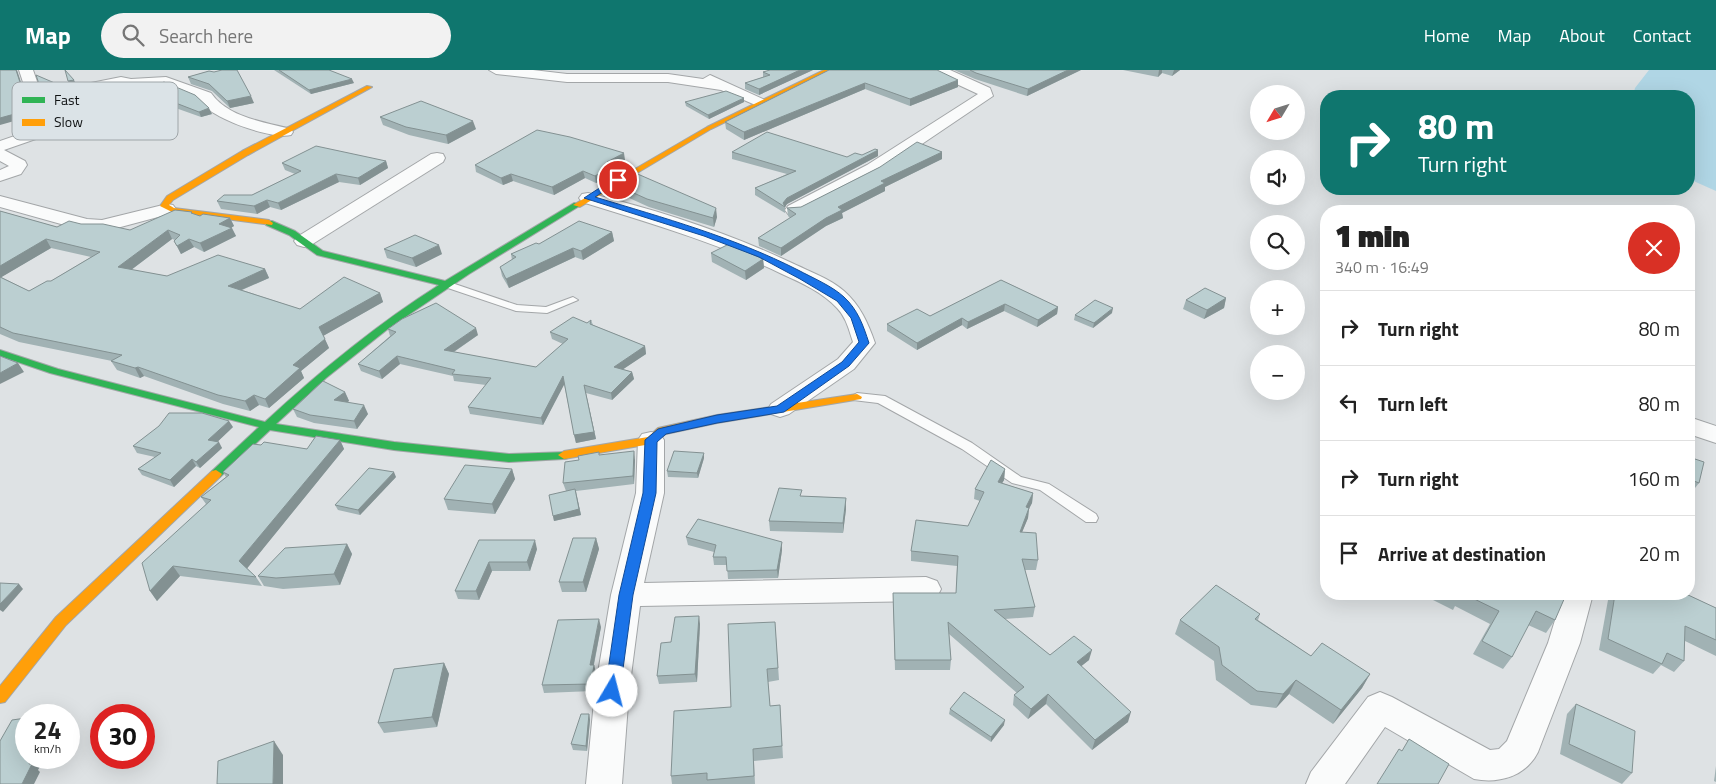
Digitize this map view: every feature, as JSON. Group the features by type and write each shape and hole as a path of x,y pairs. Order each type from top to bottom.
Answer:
{"street":[{"path":"496,70 567,78 668,78 724,86"},
{"path":"690,70 760,103"},
{"path":"0,697 61,621 170,515 328,371 361,344 446,284 662,154 760,103 829,70"},
{"path":"794,210 873,169 986,96 984,92 938,70"},
{"path":"153,82 169,82"},
{"path":"178,86 206,96 207,101 222,111 261,128 285,132"},
{"path":"167,209 164,206 170,198 369,86"},
{"path":"0,146 18,140"},
{"path":"0,154 19,165 15,170 0,176"},
{"path":"304,241 437,158"},
{"path":"588,198 708,234 762,255 840,298 856,317 864,343 846,364 780,409"},
{"path":"0,201 86,225 102,226 167,209 266,222 292,233 320,253 446,284"},
{"path":"0,353 54,371 268,426 394,446 509,458 570,455 651,440 662,431 717,419 857,397"},
{"path":"1695,427 1716,435"},
{"path":"604,784 612,691 626,595 650,493 651,440"},
{"path":"626,595 926,589"},
{"path":"1324,784 1380,707 1487,767 1508,763 1520,752 1564,643 1576,600"}],"lane":[{"path":"446,284 516,308 547,310 573,300"},
{"path":"857,397 881,399 967,446 1017,480 1044,488 1091,518"}],"shaded area":[{"path":"1649,70 1716,70 1716,191 1695,182 1695,90 1634,90"}],"building":[{"path":"0,70 16,70 20,82 12,82 12,115 0,118"},
{"path":"65,70 74,80 68,81"},
{"path":"237,70 251,96 227,101 209,84 188,77 209,71"},
{"path":"279,70 329,70 352,79 309,90"},
{"path":"770,70 800,70 759,89 745,83 770,75 763,72"},
{"path":"829,70 937,70 958,80 910,99 865,83 744,132 725,122"},
{"path":"970,70 1068,70 1028,89"},
{"path":"36,75 52,82 38,82"},
{"path":"178,88 195,95 209,108 199,112 178,104"},
{"path":"726,91 744,98 708,115 685,102"},
{"path":"421,101 473,121 446,135 406,127 380,117"},
{"path":"537,130 570,137 624,153 607,162 614,165 595,176 583,171 552,187 511,174 501,178 475,165"},
{"path":"767,132 847,157 855,153 862,155 875,149 878,150 787,198 783,203 785,207 755,188 796,171 732,152"},
{"path":"917,142 942,152 881,181 885,183 838,207 842,210 826,218 781,248 758,238 796,214 787,208 801,207 880,167"},
{"path":"316,146 386,161 358,178 336,174 278,203 267,200 254,206 217,201 224,195 252,195 301,171 282,163"},
{"path":"633,172 716,208 713,218 647,199 614,184"},
{"path":"175,210 192,212 200,216 203,214 230,218 219,224 232,228 200,243 189,239 177,246 174,241 180,235 168,230 118,267 167,276 218,255 265,269 228,286 300,309 344,277 380,293 319,327 325,339 293,365 300,368 265,399 254,395 245,401 218,395 138,367 135,368 111,361 122,355 13,333 0,327 0,277 29,291 47,281 51,281 100,252 46,239 0,266 0,211 57,227 69,221 81,224 103,224 130,230"},
{"path":"579,221 612,232 581,251 573,248 506,279 500,267 516,257 511,254 536,243 539,244"},
{"path":"415,235 439,245 412,258 384,249"},
{"path":"729,244 763,259 745,271 711,253"},
{"path":"1001,280 1058,307 1038,320 1005,304 968,322 962,318 917,343 887,324 917,309 930,316"},
{"path":"1205,288 1226,298 1207,310 1186,300"},
{"path":"1095,300 1113,308 1094,323 1075,315"},
{"path":"436,303 476,328 444,350 536,367 568,339 550,332 573,317 587,323 591,320 590,324 645,346 614,367 632,372 611,393 584,385 594,432 574,435 563,376 541,418 468,407 491,378 452,374 455,370 397,356 379,371 358,364 396,332 388,329 402,319"},
{"path":"0,356 18,363 0,373"},
{"path":"323,381 345,392 334,400 364,405 354,421 310,415 293,409"},
{"path":"169,413 202,413 229,421 208,440 219,442 196,462 192,459 170,480 138,469 161,453 133,446 159,426"},
{"path":"316,436 340,440 239,561 256,577 173,566 150,591 142,563 211,500 201,497 229,475 223,472 253,444 261,445 264,442 307,449"},
{"path":"634,451 633,476 563,483 565,462 579,460 578,456 599,452 599,455"},
{"path":"674,451 704,453 697,473 667,471"},
{"path":"1695,459 1704,462 1699,483 1695,481"},
{"path":"991,460 1005,469 998,482 1033,493 1026,507 1029,508 1020,532 1036,533 1038,560 1022,559 1035,607 994,610 1050,655 1074,636 1092,650 1077,662 1131,712 1095,740 1048,694 1031,709 1014,695 1024,687 948,622 951,660 895,660 893,593 956,593 958,556 911,551 916,520 968,526 984,492 975,489"},
{"path":"465,465 512,469 492,504 444,499"},
{"path":"369,468 394,472 358,510 335,505"},
{"path":"779,488 802,490 800,496 846,498 843,523 769,521"},
{"path":"575,489 579,509 553,516 549,495"},
{"path":"698,519 782,542 777,570 727,571 726,557 713,557 716,545 686,537"},
{"path":"573,538 596,538 583,582 559,582"},
{"path":"479,540 535,540 527,562 489,562 476,591 455,591"},
{"path":"347,544 334,574 276,578 258,576 285,548"},
{"path":"0,583 19,584 0,604"},
{"path":"1216,585 1260,614 1255,619 1311,656 1322,643 1370,674 1341,710 1296,680 1283,694 1257,691 1222,665 1219,647 1180,620"},
{"path":"1695,598 1716,608 1716,640 1685,626 1684,661 1667,653 1662,664 1608,639 1614,600 1695,600"},
{"path":"1476,600 1564,600 1555,620 1536,611 1512,657 1482,641 1499,611"},
{"path":"699,616 695,674 657,676 661,643 671,642 675,617"},
{"path":"599,619 590,665 594,665 591,684 542,685 558,620"},
{"path":"775,622 778,668 767,669 770,706 780,705 782,746 753,749 754,776 707,780 707,773 671,776 674,711 731,707 728,624"},
{"path":"444,663 432,717 378,723 394,669"},
{"path":"964,692 1005,720 991,737 950,709"},
{"path":"1576,704 1635,731 1632,773 1569,744"},
{"path":"581,714 589,714 586,746 571,744"},
{"path":"12,720 15,720 15,769 30,769 22,784 0,784 0,741"},
{"path":"1409,739 1449,764 1438,784 1377,784 1399,749 1402,751"},
{"path":"274,741 273,784 217,784 218,761"}],"traffic: fast":[{"path":"216,474 323,375 360,345 412,307 466,272 577,205"},
{"path":"269,223 292,233 320,253 446,284"},
{"path":"0,353 54,371 268,426 394,446 509,458 564,455"}],"traffic: slow":[{"path":"577,205 709,128 829,70"},
{"path":"269,223 172,210 164,206 170,198 245,153 369,87"},
{"path":"564,455 651,440 662,431 717,419 857,397"},
{"path":"0,697 61,621 216,474"}],"route":[{"path":"612,691 626,595 650,493 651,440 662,431 717,419 780,409 846,364 864,343 856,317 840,298 762,255 708,234 588,198 618,180"}]}
